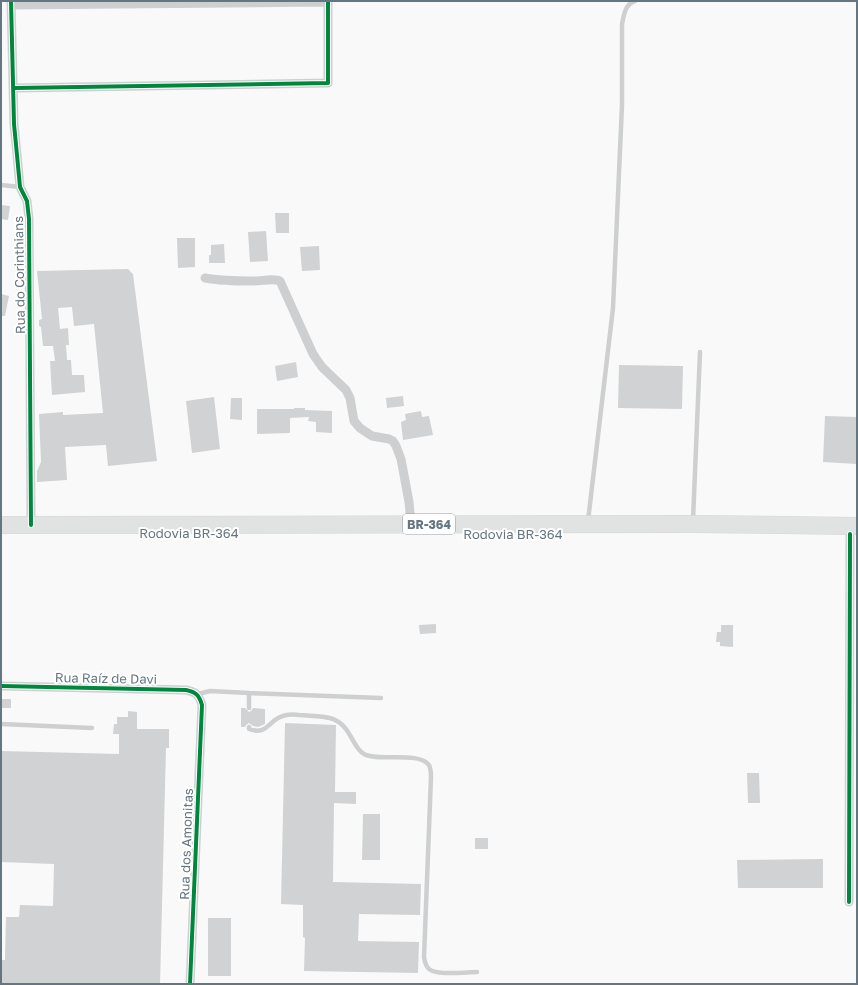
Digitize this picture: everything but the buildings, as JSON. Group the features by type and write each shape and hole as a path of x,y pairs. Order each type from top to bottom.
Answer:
{"highway":[{"name":"BR-364","path":"1,525 693,524 855,532"},
{"name":"Rodovia BR-364","path":"1,533 855,532"}],"street":[{"path":"11,3 328,1 328,83 14,88"},
{"name":"Rua do Corinthians","path":"11,3 14,124 20,187 27,201 28,208 30,244 31,525"},
{"path":"205,278 220,280 280,281 313,354 322,367 346,390 350,398 354,421 360,428 372,436 389,439 393,441 396,446 401,459 409,502 411,524"},
{"path":"849,902 855,532"},
{"name":"Rua Raíz de Davi","path":"1,686 186,690 198,694"},
{"name":"Rua dos Amonitas","path":"190,984 202,705 198,694"}],"lane":[{"path":"588,524 613,308 622,105 622,24 627,8 632,2 635,1"},
{"path":"1,185 20,187"},
{"path":"693,524 700,352"},
{"path":"198,694 210,691 381,698"},
{"path":"249,692 249,708"},
{"path":"249,727 249,729 253,730 266,729 276,719 295,714 332,718 340,722 348,730 357,747 364,754 373,756 412,758 422,760 428,764 431,769 431,777 425,964 430,970 437,972 477,972"},
{"path":"1,724 92,728"}],"cycle path":[{"path":"11,1 14,124 20,187 27,201 29,219 31,525"},
{"path":"14,88 328,83 328,1"},
{"path":"849,902 850,534"},
{"path":"1,686 186,690 195,693 200,699 202,705 190,984"}]}
